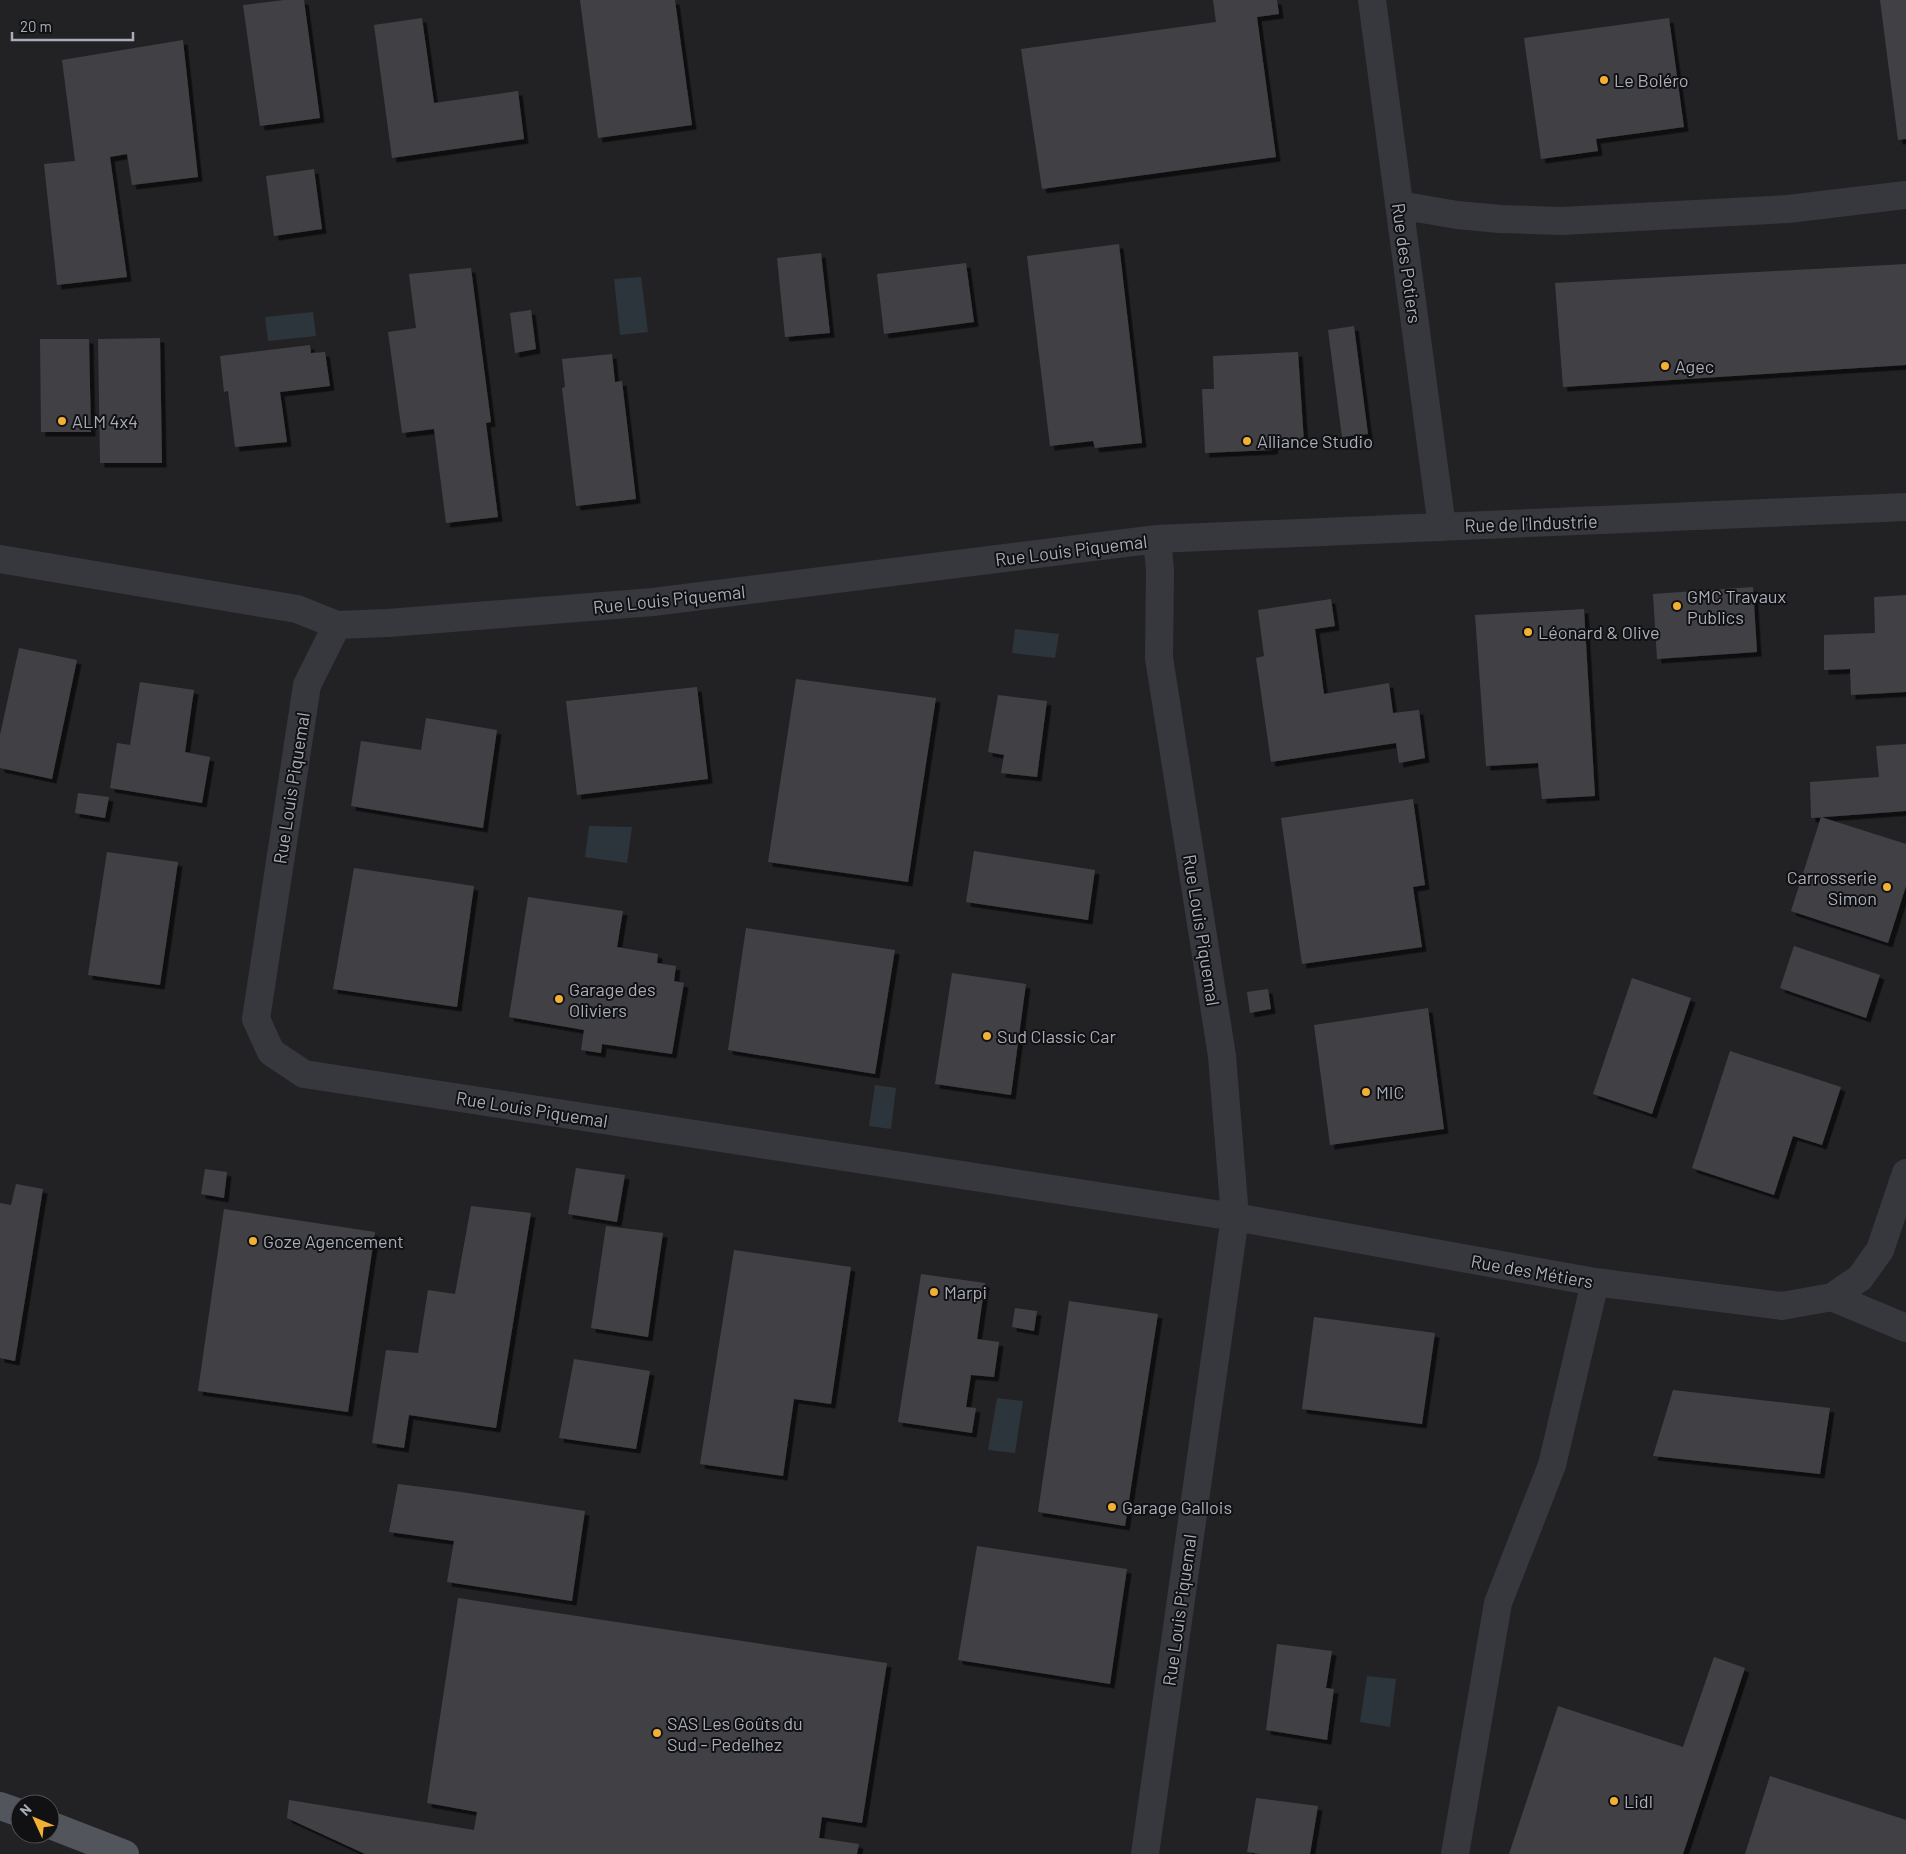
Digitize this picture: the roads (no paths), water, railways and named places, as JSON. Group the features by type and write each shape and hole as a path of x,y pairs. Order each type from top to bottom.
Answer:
{"main road":[{"path":"60,1829 125,1854"}],"street":[{"name":"Rue des Potiers","path":"1372,0 1442,527"},
{"path":"1399,205 1458,216 1562,221 1788,209 1906,195"},
{"name":"Rue de l'Industrie","path":"1157,540 1906,507"},
{"name":"Rue Louis Piquemal","path":"0,559 297,608 337,625 388,623 653,602 1157,540 1160,570 1159,658 1222,1056 1235,1217 1145,1854"},
{"name":"Rue Louis Piquemal","path":"337,625 307,685 256,1018 271,1052 304,1074 1235,1217"},
{"path":"1832,1297 1860,1278 1880,1250 1906,1173"},
{"name":"Rue des Métiers","path":"1235,1217 1595,1282 1782,1306 1832,1297"},
{"path":"1456,1854 1498,1603 1552,1466 1595,1282"},
{"path":"1832,1297 1906,1328"}],"place":[{"name":"Le Boléro","path":"1604,80"},
{"name":"Agec","path":"1665,366"},
{"name":"ALM 4x4","path":"62,421"},
{"name":"Alliance Studio","path":"1247,441"},
{"name":"GMC Travaux Publics","path":"1677,606"},
{"name":"Léonard & Olive","path":"1528,632"},
{"name":"Carrosserie Simon","path":"1887,887"},
{"name":"Garage des Oliviers","path":"559,999"},
{"name":"Sud Classic Car","path":"987,1036"},
{"name":"MIC","path":"1366,1092"},
{"name":"Goze Agencement","path":"253,1241"},
{"name":"Marpi","path":"934,1292"},
{"name":"Garage Gallois","path":"1112,1507"},
{"name":"SAS Les Goûts du Sud - Pedelhez","path":"657,1733"},
{"name":"Lidl","path":"1614,1801"}]}
